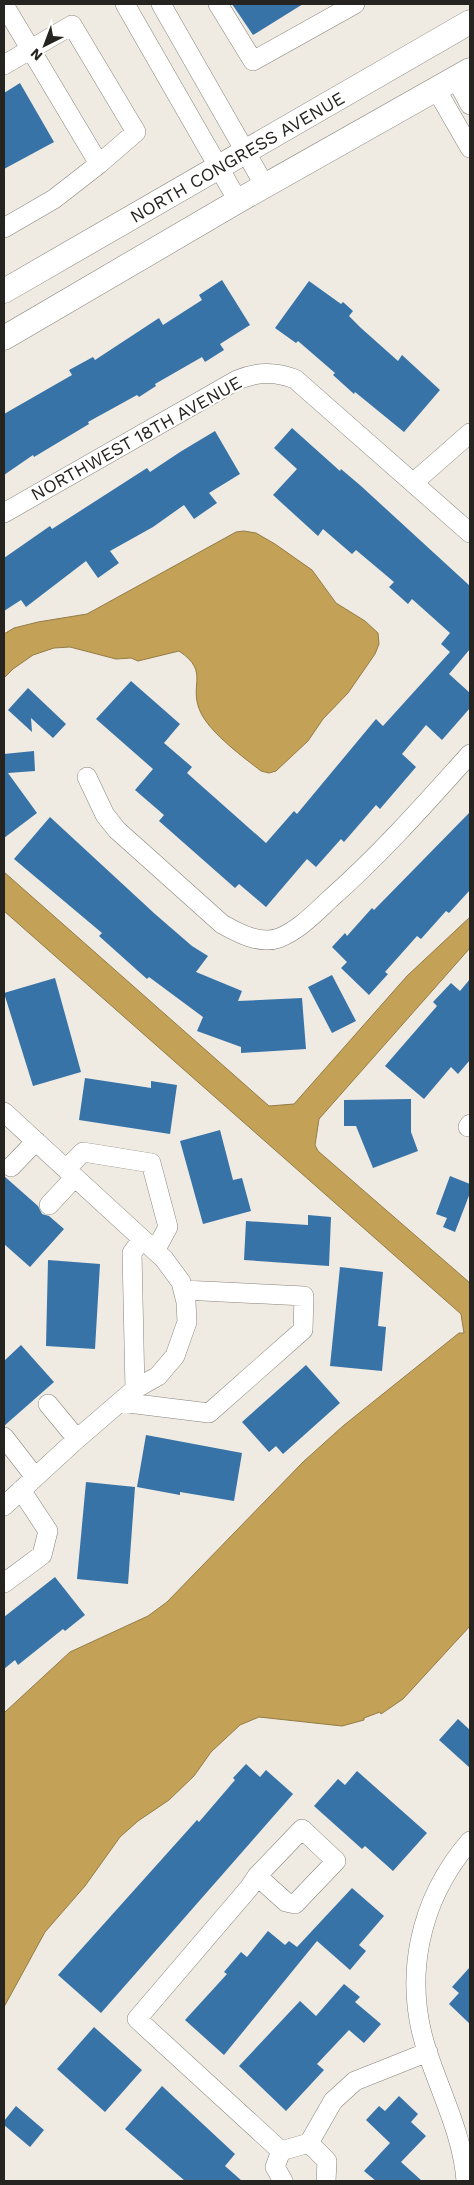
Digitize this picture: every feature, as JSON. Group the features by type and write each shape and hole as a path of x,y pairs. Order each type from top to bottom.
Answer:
{"main road":[{"name":"NORTH CONGRESS AVENUE","path":"4,291 470,22"},
{"path":"4,338 238,201 454,79"}],"street":[{"path":"125,4 238,201"},
{"path":"161,4 265,186"},
{"path":"218,4 253,61 355,4"},
{"path":"8,7 31,50 99,164"},
{"path":"4,64 72,25 136,132 54,199 4,228"},
{"path":"454,79 470,105"},
{"path":"454,79 470,148"},
{"name":"NORTHWEST 18TH AVENUE","path":"4,513 237,380 259,373 272,372 295,379 413,483"},
{"path":"470,433 447,451 413,483 470,533"},
{"path":"87,777 105,815 117,830 222,924 241,935 260,939 278,938 299,926 354,878 403,829 470,754"},
{"path":"4,1112 149,1245 181,1282 188,1322 181,1344 167,1367 147,1383 135,1389 76,1439 4,1506"},
{"path":"11,1167 36,1141"},
{"path":"49,1205 83,1152 151,1163 168,1227 149,1245 132,1252 135,1389"},
{"path":"120,1402 209,1413 303,1330 304,1296 183,1290"},
{"path":"48,1404 76,1439"},
{"path":"4,1437 35,1477"},
{"path":"4,1583 42,1555 48,1531 21,1490"},
{"path":"466,2181 459,2141 421,2030 416,2002 415,1973 418,1945 425,1918 436,1891 450,1866 470,1841"},
{"path":"257,1876 249,1888 136,2019 281,2151"},
{"path":"281,2151 309,2142 332,2101 355,2081 428,2052"},
{"path":"309,2142 327,2161 326,2181"},
{"path":"281,2151 275,2167 283,2181"}],"shaded area":[{"path":"236,532 256,533 312,570 336,603 365,621 378,633 379,644 375,654 348,693 323,719 308,741 276,771 269,773 261,771 229,745 207,723 202,715 196,696 197,673 189,659 179,651 138,661 131,658 116,659 70,647 54,648 33,655 4,678 4,634 14,628 38,622 87,614"},
{"path":"4,872 269,1106 294,1104 407,976 470,917 470,948 319,1119 315,1145 318,1151 470,1283 470,1626 403,1699 381,1714 380,1712 364,1718 364,1720 342,1726 259,1717 240,1725 211,1752 194,1776 169,1800 138,1821 120,1837 85,1886 45,1932 4,2007 4,1713 70,1652 148,1616 167,1602 303,1462 343,1426 459,1333 464,1333 461,1314 4,911"}],"building":[{"path":"232,4 303,4 253,35"},
{"path":"20,83 54,142 4,169 4,93"},
{"path":"222,280 250,325 220,344 224,350 205,362 202,357 155,384 156,386 139,397 137,395 88,422 89,424 34,457 33,455 4,475 4,414 72,375 69,370 93,357 95,360 159,318 163,325 202,300 199,295"},
{"path":"309,281 341,304 343,302 353,311 349,316 361,328 398,361 402,355 440,390 404,432 355,392 354,394 333,375 335,373 298,341 296,343 275,328"},
{"path":"292,428 340,471 341,469 361,486 470,586 470,649 449,674 470,693 470,708 442,740 426,725 402,754 416,767 380,809 376,805 344,842 341,839 316,867 307,859 266,907 239,884 235,888 159,821 164,815 135,790 153,769 96,719 131,681 180,724 164,743 192,767 187,773 266,843 294,811 297,814 376,719 383,726 450,652 441,644 450,633 412,599 408,604 389,587 394,582 356,550 352,554 323,529 318,536 273,495 297,469 274,448"},
{"path":"215,431 240,474 209,493 217,503 194,519 184,505 153,527 110,551 119,563 98,578 86,561 26,607 21,600 4,611 4,558 50,526 52,529 147,468 150,472"},
{"path":"28,688 66,724 53,738 31,718 32,732 8,710"},
{"path":"34,751 35,771 8,773 37,813 4,838 4,754"},
{"path":"470,812 470,890 449,913 446,911 421,939 417,936 385,972 388,974 369,995 341,968 347,962 332,947 345,933 347,936 372,908 374,910"},
{"path":"50,817 155,914 192,946 208,956 196,972 242,991 238,1001 302,998 306,1049 241,1053 241,1047 197,1031 203,1017 149,977 147,979 99,936 102,933 14,859"},
{"path":"332,975 356,1021 332,1033 308,987"},
{"path":"55,978 81,1072 33,1086 4,993"},
{"path":"470,979 470,1060 458,1074 451,1067 424,1099 385,1066 437,1006 433,1002 451,983 460,991"},
{"path":"85,1078 151,1088 151,1081 177,1085 170,1134 79,1120"},
{"path":"411,1099 411,1132 418,1151 373,1168 356,1126 344,1126 344,1100"},
{"path":"220,1130 233,1180 242,1178 251,1211 203,1224 180,1141"},
{"path":"4,1176 38,1206 42,1214 49,1216 64,1229 30,1267 4,1244"},
{"path":"450,1176 470,1184 470,1193 455,1232 443,1227 447,1218 436,1214"},
{"path":"308,1215 331,1217 329,1266 244,1260 246,1221 308,1225"},
{"path":"48,1260 100,1264 95,1349 46,1346"},
{"path":"340,1267 383,1272 378,1326 386,1327 382,1371 330,1366"},
{"path":"21,1345 54,1382 4,1426 4,1361"},
{"path":"306,1365 340,1403 283,1454 276,1446 269,1452 242,1422"},
{"path":"146,1435 242,1453 234,1501 180,1492 180,1495 137,1487"},
{"path":"86,1482 135,1487 128,1584 77,1579"},
{"path":"55,1577 85,1615 65,1631 63,1629 18,1665 15,1660 4,1669 4,1617"},
{"path":"458,1719 470,1730 470,1768 439,1740"},
{"path":"246,1764 260,1777 266,1770 293,1794 101,2013 58,1975 197,1820 199,1822 235,1780 233,1778"},
{"path":"357,1771 427,1833 393,1871 365,1846 362,1849 314,1806 338,1779 345,1785"},
{"path":"352,1888 384,1916 359,1945 366,1951 350,1970 317,1941 224,2055 185,2020 227,1974 224,1972 241,1952 247,1957 268,1931 285,1945 289,1941 297,1947"},
{"path":"470,1967 470,2024 449,2004 459,1993 452,1987"},
{"path":"344,1984 360,1997 355,2002 381,2024 364,2043 349,2030 317,2064 324,2070 286,2111 239,2066 300,2001 316,2016"},
{"path":"94,2027 142,2070 105,2112 57,2069"},
{"path":"162,2086 235,2154 225,2166 242,2181 185,2181 125,2129"},
{"path":"399,2096 418,2114 411,2122 426,2136 401,2162 422,2181 376,2181 364,2171 390,2143 366,2120 379,2106 385,2111"},
{"path":"16,2106 44,2130 30,2147 4,2125 4,2121"}]}
